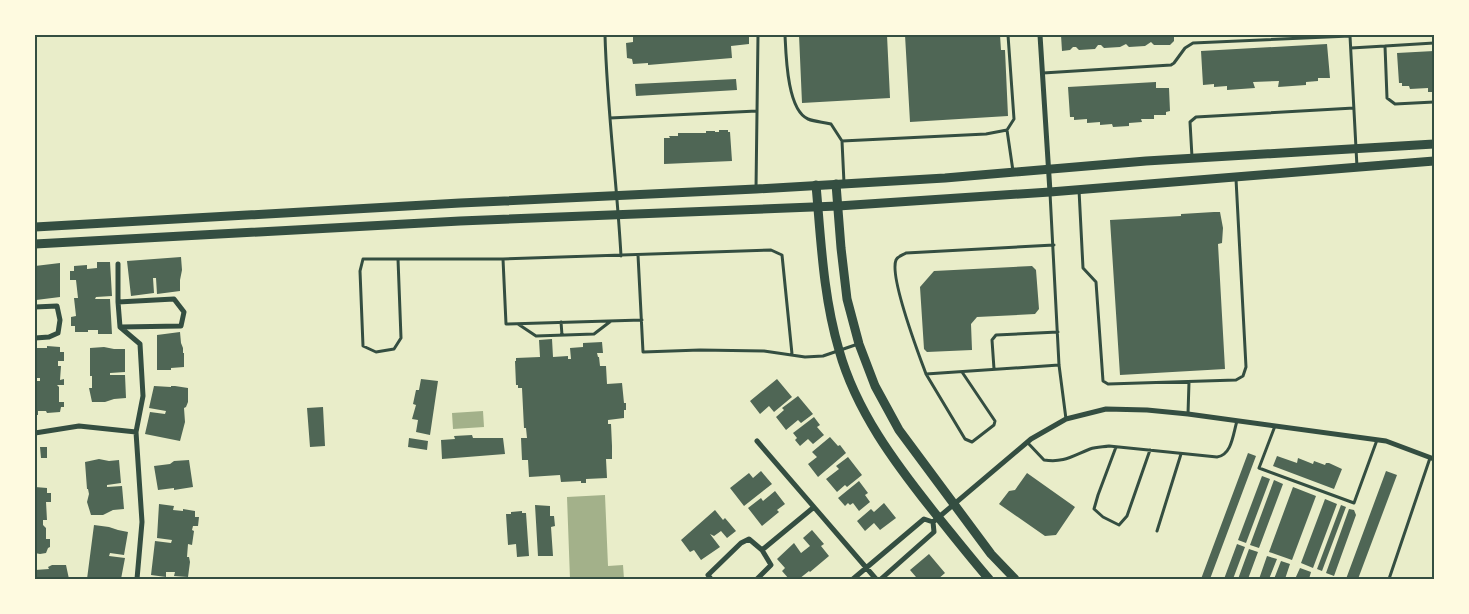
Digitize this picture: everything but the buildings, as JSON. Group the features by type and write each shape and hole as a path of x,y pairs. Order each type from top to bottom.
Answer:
{"main road":[{"path":"35,226 756,189 1192,158 1434,144"},
{"path":"35,244 460,220 838,206 1079,190 1434,160"},
{"path":"840,184 838,206 847,299 859,344 875,386 900,430 991,554 1015,579"},
{"path":"816,185 829,311 839,351 855,394 881,441 936,520 990,579"}],"street":[{"path":"1040,35 1050,192"},
{"path":"118,264 120,327 140,344 143,396 136,432 142,522 137,579"},
{"path":"118,302 174,299 184,312 181,326 120,327"},
{"path":"35,306 57,306 60,320 58,332 55,335 35,338"},
{"path":"881,579 934,532 936,520 1027,442 1066,420 1106,409 1188,414 1386,441 1432,458"},
{"path":"35,433 79,426 136,432"},
{"path":"757,441 876,579"},
{"path":"762,550 814,507"},
{"path":"853,579 924,519 936,520"},
{"path":"712,579 708,575 741,543 749,539 762,550 771,565 757,579"}],"lane":[{"path":"605,35 621,256"},
{"path":"756,189 758,35"},
{"path":"785,35 787,71 797,108 807,119 831,124 842,141 840,184"},
{"path":"1008,35 1014,119 1007,130 1013,172"},
{"path":"1042,73 1171,65 1189,44 1193,43 1350,36 1357,167"},
{"path":"1351,48 1434,43"},
{"path":"1385,46 1388,98 1395,104 1434,102"},
{"path":"1192,158 1190,122 1196,117 1354,108"},
{"path":"610,118 757,111"},
{"path":"842,141 986,134 1007,130"},
{"path":"1079,190 1083,268 1096,282 1103,381 1108,384 1236,380 1243,376 1246,367 1236,177"},
{"path":"1050,192 1059,365 1066,420"},
{"path":"962,372 995,421 994,425 972,442 965,439 926,374 906,319 897,282 896,260 900,256 913,253 1054,246"},
{"path":"398,259 401,338 394,349 376,352 363,346 360,271 363,259 398,259 504,259 771,250 782,255 792,354"},
{"path":"638,255 643,352 755,351 824,356 859,344"},
{"path":"504,259 506,324 642,320"},
{"path":"517,323 536,336 594,334 612,321"},
{"path":"561,322 562,335"},
{"path":"994,370 992,340 996,335 1058,332"},
{"path":"926,374 1059,365"},
{"path":"1188,414 1189,382"},
{"path":"1027,442 1044,460 1056,462 1068,460 1092,448 1109,446 1217,457 1224,456 1228,452 1237,421"},
{"path":"1275,426 1259,468 1354,503 1377,440"},
{"path":"1116,447 1094,509 1103,517 1119,524 1128,516 1150,450"},
{"path":"1157,531 1181,454"},
{"path":"1389,579 1432,458"}],"shaded area":[{"path":"483,411 484,427 453,429 452,413"},
{"path":"605,495 608,566 623,565 624,579 570,579 567,497"}]}
